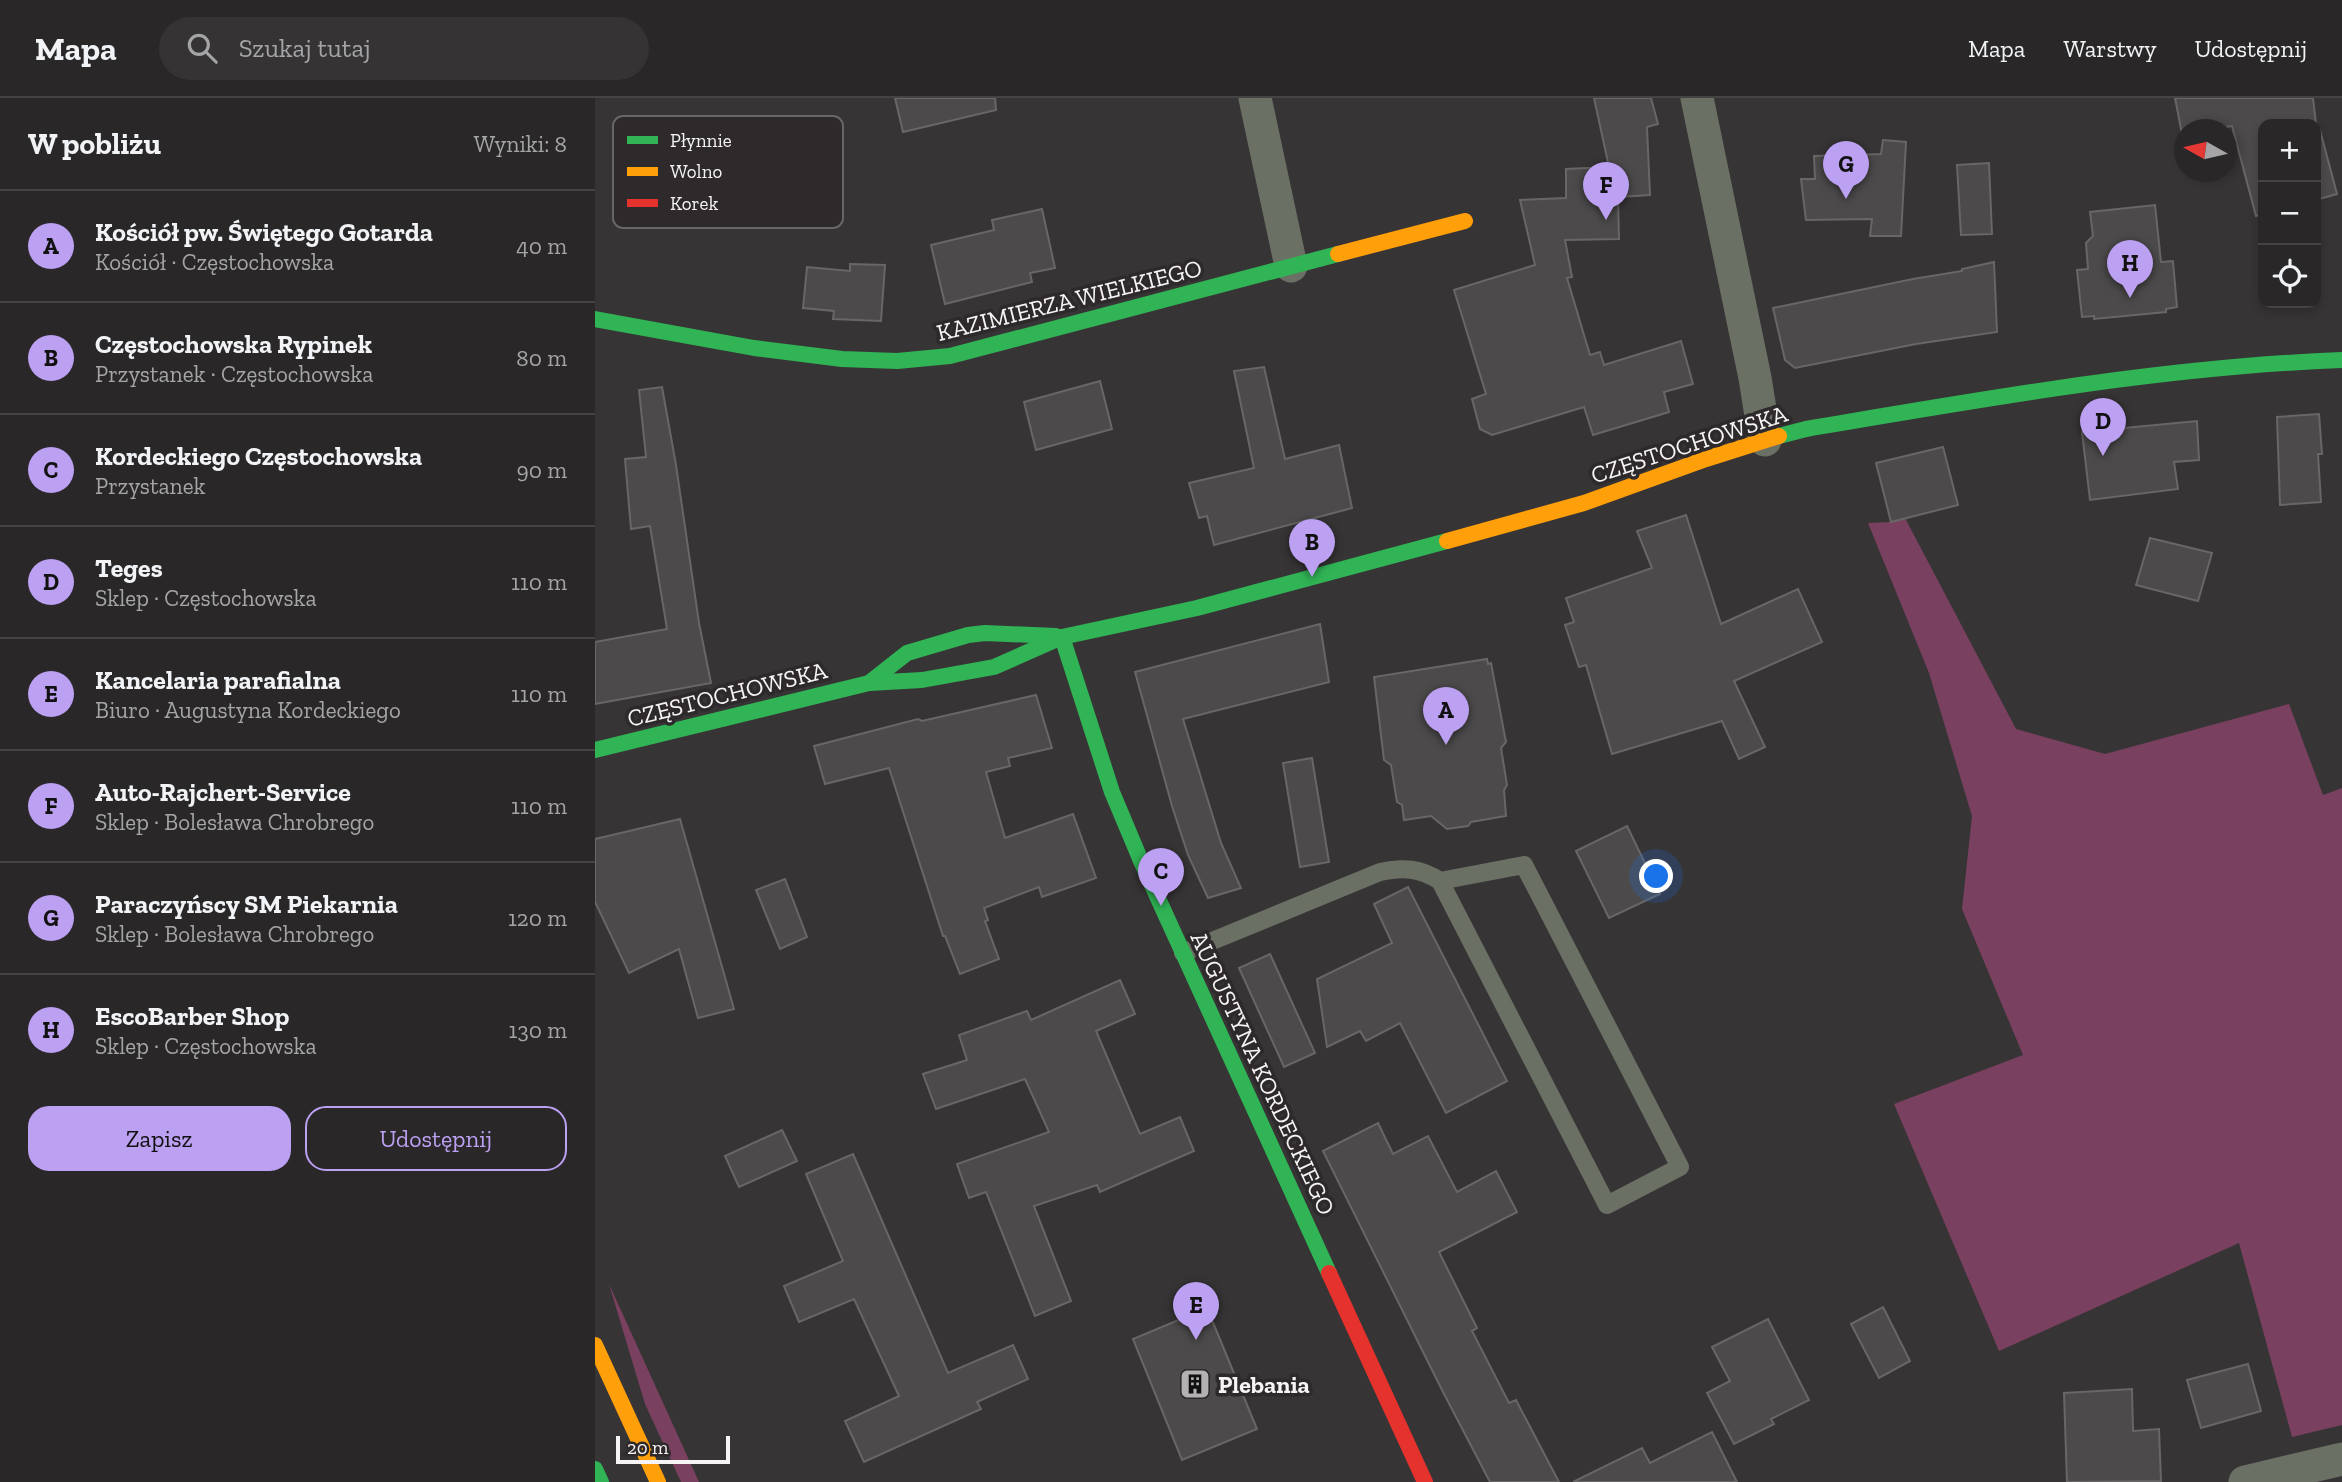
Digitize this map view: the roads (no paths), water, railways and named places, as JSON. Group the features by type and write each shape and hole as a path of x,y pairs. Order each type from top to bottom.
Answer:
{"main road":[{"name":"KAZIMIERZA WIELKIEGO","path":"595,319 754,348 842,359 897,361 950,356 1465,221"},
{"name":"CZĘSTOCHOWSKA","path":"595,750 869,683 922,680 994,667 1062,636 1197,608 1469,535 1584,503 1765,440 1850,421 2081,384 2268,363 2342,360"},
{"name":"CZĘSTOCHOWSKA","path":"869,683 907,653 968,635 985,633 1062,636"},
{"name":"AUGUSTYNA KORDECKIEGO","path":"1062,636 1112,792 1141,862 1425,1482"},
{"path":"595,1345 658,1482"},
{"path":"595,1469 601,1482"}],"street":[{"path":"1255,98 1291,266"},
{"path":"1697,98 1755,378 1765,440"},
{"path":"2245,1482 2342,1459"}],"lane":[{"path":"1183,953 1380,872 1397,868 1415,869 1429,874 1440,881 1607,1205 1680,1167 1524,865 1440,881"}],"place":[{"name":"Paraczyńscy SM Piekarnia","path":"1846,199"},
{"name":"Auto-Rajchert-Service","path":"1606,220"},
{"name":"EscoBarber Shop","path":"2130,298"},
{"name":"Teges","path":"2103,456"},
{"name":"Częstochowska Rypinek","path":"1312,577"},
{"name":"Kościół pw. Świętego Gotarda","path":"1446,745"},
{"name":"Kordeckiego Częstochowska","path":"1161,906"},
{"name":"Kancelaria parafialna","path":"1196,1340"},
{"name":"Plebania","path":"1195,1384"}]}
